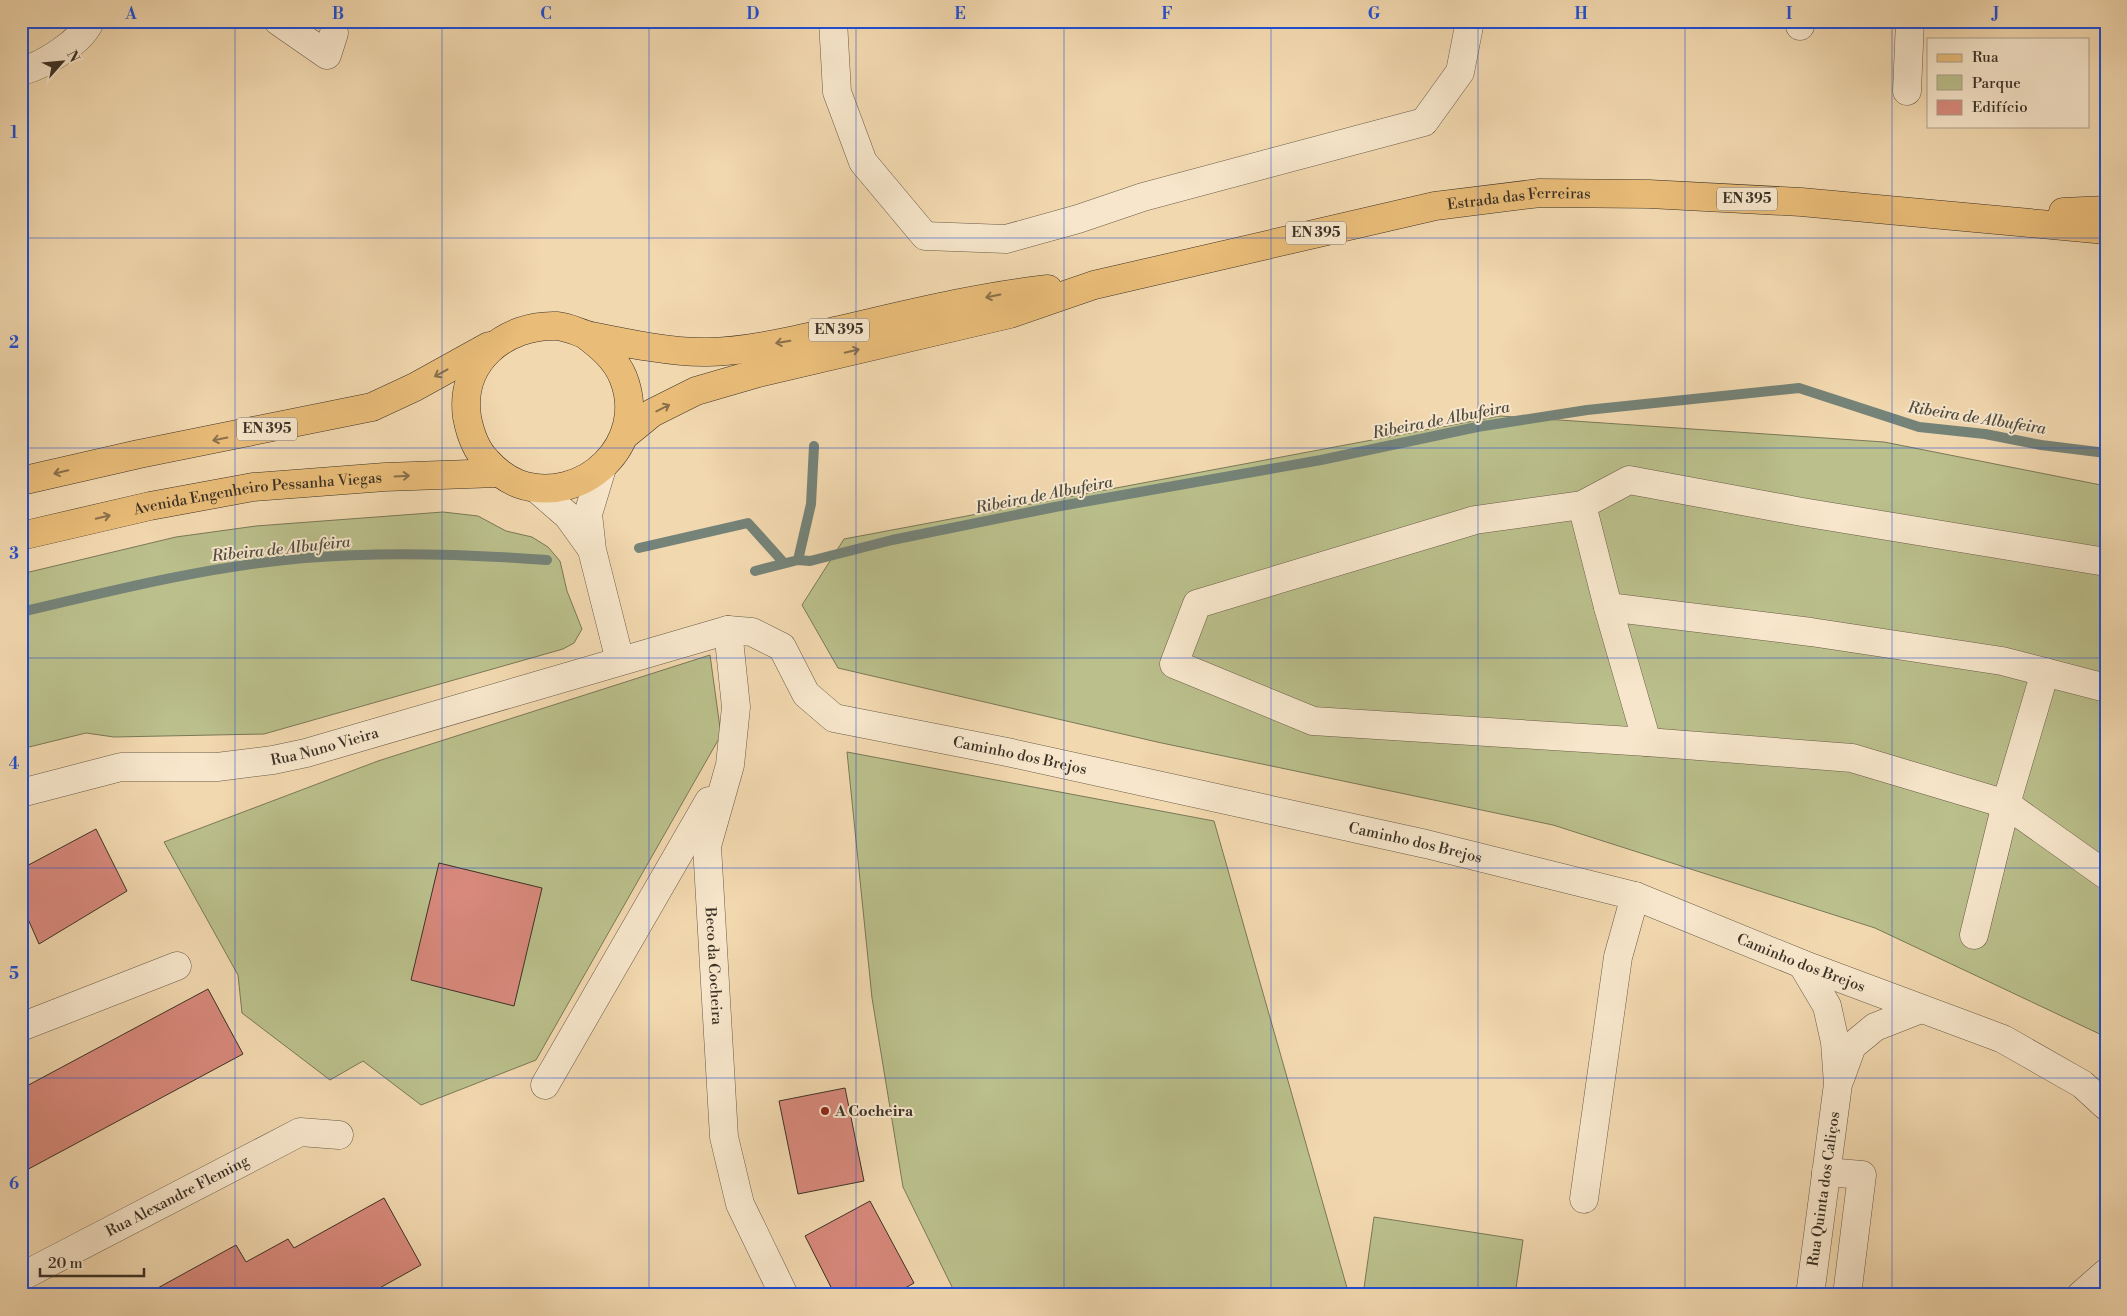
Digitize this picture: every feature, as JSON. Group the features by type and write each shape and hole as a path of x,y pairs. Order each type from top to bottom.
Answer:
{"main road":[{"name":"Estrada das Ferreiras","path":"1094,285 1435,206 1540,193 1649,194 1801,202 2106,230"},
{"name":"Estrada das Ferreiras","path":"1954,215 2106,210"},
{"name":"EN 395","path":"21,481 139,454 372,407 415,387 519,330 540,326 563,326 584,334 632,344 707,352 783,343 996,294 1094,285"},
{"name":"EN 395","path":"624,436 652,413 696,391 758,373 1010,314 1094,285"},
{"name":"EN 395","path":"499,341 481,358 470,381 466,406 470,432 480,454 498,473 516,483 537,489 572,485 602,468 615,454 624,436 629,407 623,378 608,352 584,334"},
{"name":"Avenida Engenheiro Pessanha Viegas","path":"21,536 150,506 253,487 384,477 498,473"}],"street":[{"path":"21,71 57,54 87,30 90,21"},
{"path":"278,21 327,55 334,33"},
{"path":"833,21 837,92 863,162 925,236 1006,239 1078,219 1143,197 1424,122 1460,72 1470,21"},
{"path":"1907,91 1910,21"},
{"path":"602,468 588,514 592,550 620,661"},
{"path":"2106,562 1802,512 1629,480 1582,504 1476,520 1197,604 1174,664 1314,720 1647,742 1852,758 2006,804 2106,875"},
{"path":"537,489 568,516 592,550"},
{"path":"1582,504 1608,607 1647,742"},
{"path":"1608,607 1811,632 2002,661 2106,688"},
{"name":"Rua Nuno Vieira","path":"21,792 121,767 217,767 273,760 306,753 728,630"},
{"name":"Beco da Cocheira","path":"728,630 736,707 730,765 707,846 724,1138 740,1204 784,1295"},
{"name":"Caminho dos Brejos","path":"728,630 752,632 782,647 806,694 834,718 1007,752 1397,837 1635,896 1802,964 2003,1039 2082,1084 2106,1106"},
{"path":"1974,935 2006,804 2045,672"},
{"path":"545,1085 730,765"},
{"path":"1584,1199 1618,957 1635,896"},
{"path":"1802,964 1827,1006 1835,1042 1838,1084"},
{"path":"21,1027 177,966"},
{"path":"1838,1084 1852,1046 1875,1027 1921,1009"},
{"name":"Rua Quinta dos Caliços","path":"1810,1295 1838,1084"},
{"name":"Rua Alexandre Fleming","path":"21,1277 300,1132 339,1135"},
{"path":"1826,1172 1862,1175 1846,1295"},
{"path":"2081,1295 2106,1272"}],"green space":[{"path":"1500,416 1884,442 2106,486 2106,1037 1875,928 1553,825 1157,742 838,668 802,605 844,539"},
{"path":"443,512 478,516 506,531 532,537 548,547 560,561 567,591 582,629 574,643 563,649 264,734 114,737 86,733 21,749 21,574 176,537 256,526"},
{"path":"710,655 721,735 536,1060 421,1105 363,1061 330,1080 242,1013 238,975 164,842 378,761"},
{"path":"847,752 1214,821 1349,1295 956,1295 903,1187 872,998"},
{"path":"1374,1217 1523,1240 1515,1295 1363,1295"}],"building":[{"path":"96,829 127,891 39,944 28,919 21,923 21,869"},
{"path":"439,863 542,888 514,1006 411,980"},
{"path":"208,989 243,1054 21,1173 21,1089"},
{"path":"845,1088 864,1181 798,1194 779,1101"},
{"path":"384,1198 421,1265 367,1295 145,1295 236,1245 246,1262 288,1239 294,1248"},
{"path":"870,1201 914,1283 893,1295 835,1295 805,1236"}],"waterway":[{"name":"Ribeira de Albufeira","path":"755,571 798,560 810,561 892,540 1055,507 1321,460 1477,427 1587,410 1799,388 1919,427 1985,434 2041,445 2106,453"},
{"path":"798,560 811,504 814,446"},
{"name":"Ribeira de Albufeira","path":"639,548 748,523 784,563"},
{"name":"Ribeira de Albufeira","path":"21,612 126,587 197,573 305,558 426,554 547,560"}],"place":[{"name":"A Cocheira","path":"825,1111"}]}
